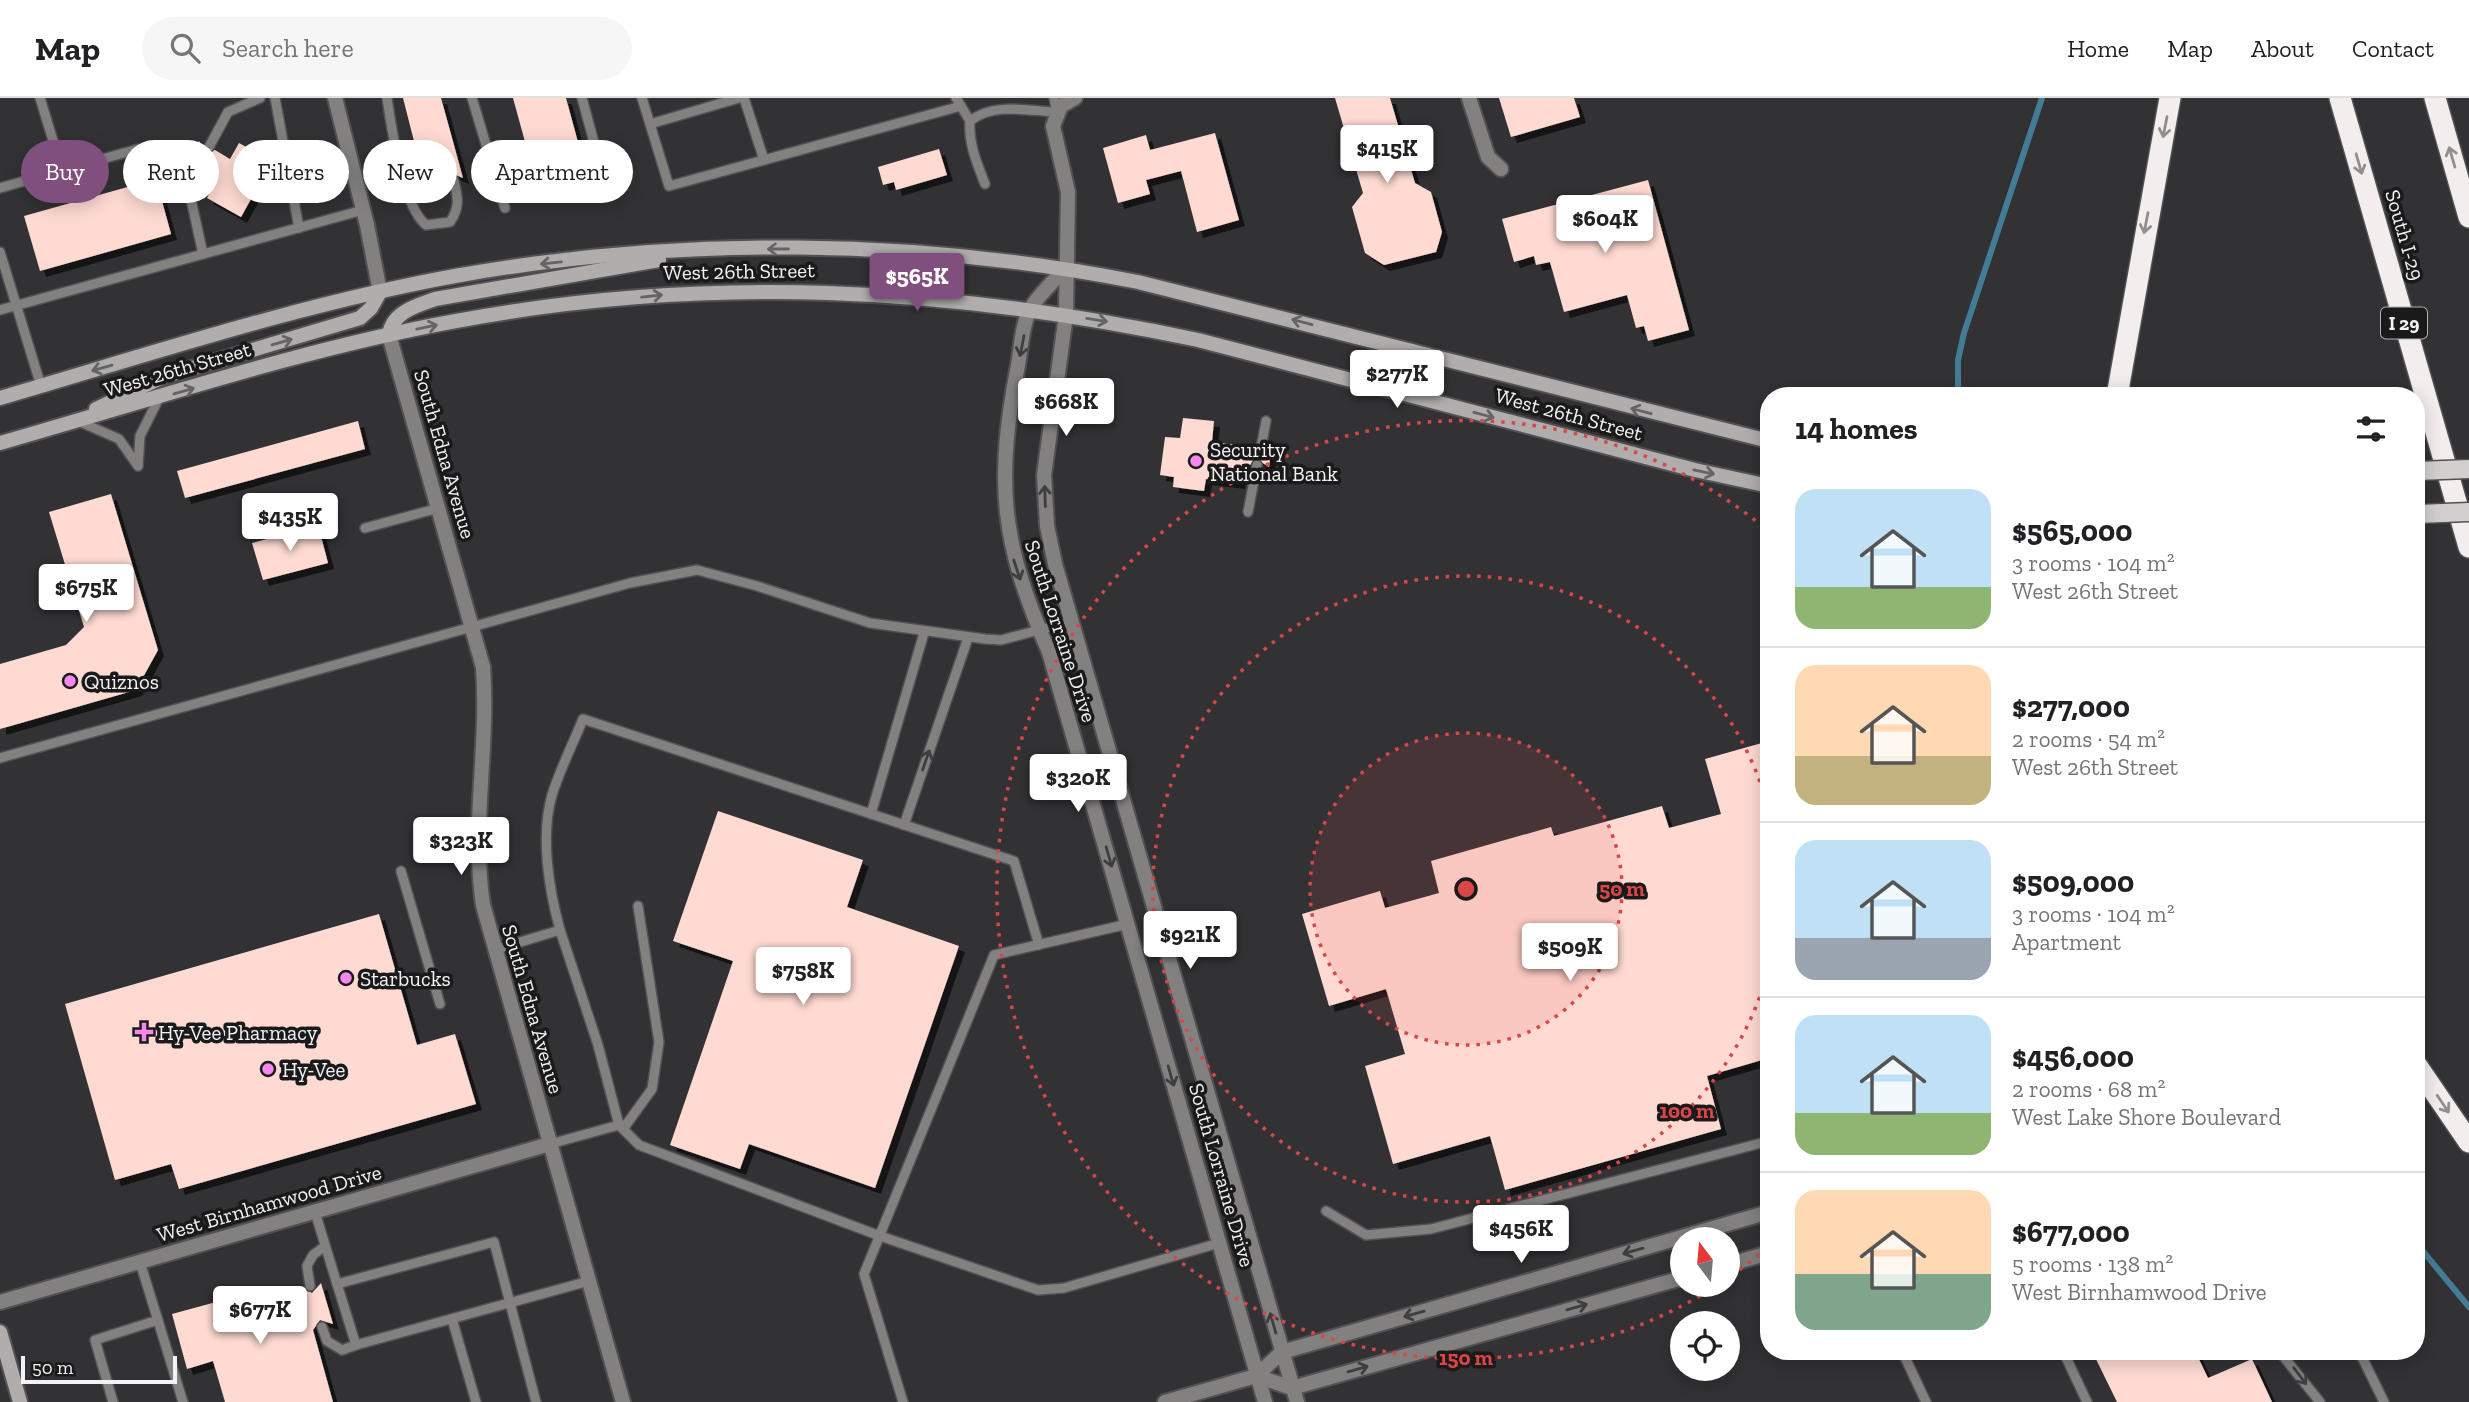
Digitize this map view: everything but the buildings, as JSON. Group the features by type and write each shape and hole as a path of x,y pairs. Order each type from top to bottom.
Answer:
{"highway":[{"path":"2119,387 2170,98"},
{"name":"South I-29","path":"2340,98 2423,387"},
{"path":"2435,98 2469,216"},
{"name":"South I-29","path":"2425,394 2469,547"},
{"path":"2425,1078 2469,1142"}],"main road":[{"path":"389,335 396,318 412,307 435,299 715,250"},
{"name":"West 26th Street","path":"0,397 247,326 380,292 526,266 667,251 906,252 1066,268 1234,305 1760,440"},
{"path":"58,426 165,376 360,318 371,308 380,292"},
{"name":"West 26th Street","path":"0,443 389,335 515,311 668,294 875,293 1066,314 1198,340 1695,470 1760,484"},
{"path":"2425,471 2469,469"},
{"path":"2425,514 2469,512"},
{"path":"0,1332 20,1402"}],"street":[{"path":"335,98 380,292"},
{"path":"1056,105 1075,98"},
{"path":"1469,98 1488,157 1501,169"},
{"name":"South Lorraine Drive","path":"1056,105 1053,136 1068,192 1066,314 1047,449 1044,499 1055,564 1295,1395"},
{"path":"1029,310 1066,268"},
{"name":"South Lorraine Drive","path":"1029,310 1012,399 1004,473 1004,502 1013,559 1049,652 1265,1402"},
{"name":"South Edna Avenue","path":"389,335 483,667 485,699 477,860 483,905 623,1402"},
{"name":"West Birnhamwood Drive","path":"0,1302 550,1144"},
{"path":"1164,1402 1256,1376 1282,1352 1760,1215"},
{"path":"1740,1261 1760,1256"},
{"path":"1256,1376 1295,1395 1670,1282"}],"lane":[{"path":"40,98 53,140"},
{"path":"213,140 228,112 261,98"},
{"path":"275,98 299,228"},
{"path":"387,98 396,140"},
{"path":"472,98 505,208"},
{"path":"582,98 594,140"},
{"path":"642,98 669,186 958,102 970,121 971,144 985,184"},
{"path":"650,124 742,98 764,160"},
{"path":"970,121 979,114 995,109 1056,105"},
{"path":"0,188 21,182"},
{"path":"412,203 417,218 426,225 450,222 457,212 457,193"},
{"path":"192,203 203,254"},
{"path":"0,310 363,210"},
{"path":"0,252 41,386"},
{"path":"78,421 118,439 138,466 140,436 159,398"},
{"path":"1261,448 1266,421"},
{"path":"1248,512 1257,466"},
{"path":"365,527 439,508"},
{"path":"0,758 630,583 697,570 870,623 924,633 1001,639 1073,621"},
{"path":"871,814 924,633"},
{"path":"904,825 968,638"},
{"path":"1040,944 1014,861 583,719 551,796 547,831 552,900 598,1045 619,1125 639,1145 880,1236 1038,1290 1064,1288 1219,1243"},
{"path":"401,871 440,1004"},
{"path":"550,1144 626,1125 652,1089 659,1042 638,906"},
{"path":"903,1402 864,1275 994,956 1128,924"},
{"path":"494,950 560,930"},
{"path":"1326,1211 1366,1235 1432,1229 1760,1143"},
{"path":"315,1212 356,1345"},
{"path":"337,1284 494,1242 536,1402"},
{"path":"310,1286 307,1266 313,1255 325,1246"},
{"path":"140,1262 183,1402"},
{"path":"322,1327 327,1341 342,1350 589,1281"},
{"path":"452,1319 476,1402"},
{"path":"113,1402 95,1340 158,1320"},
{"path":"1906,1360 1926,1402"},
{"path":"2067,1360 2087,1402"},
{"path":"2286,1360 2320,1402"},
{"path":"2363,1360 2384,1402"}],"waterway":[{"path":"1958,387 1958,360 1964,333 2042,98"},
{"path":"2425,1254 2469,1307"}],"place":[{"name":"Security National Bank","path":"1196,461"},
{"name":"Quiznos","path":"70,681"},
{"name":"Starbucks","path":"346,978"},
{"name":"Hy-Vee Pharmacy","path":"144,1032"},
{"name":"Hy-Vee","path":"268,1069"}]}
